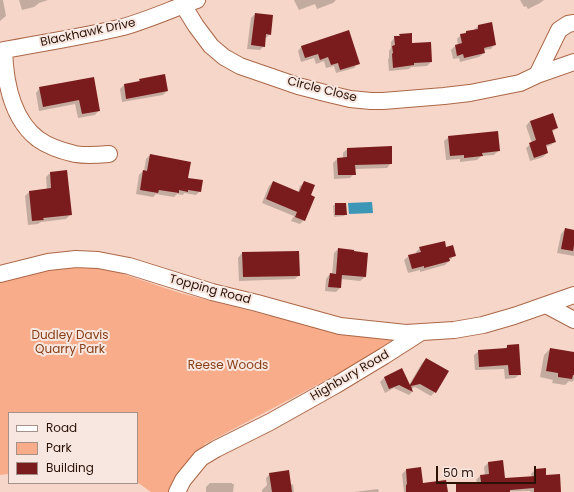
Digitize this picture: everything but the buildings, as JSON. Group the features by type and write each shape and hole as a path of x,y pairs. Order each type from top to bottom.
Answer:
{"street":[{"name":"Blackhawk Drive","path":"2,51 86,36 124,27 190,3"},
{"name":"Circle Close","path":"190,3 196,26 211,46 224,57 240,66 301,86 350,98 371,101 444,96 520,83 537,75 574,62"},
{"path":"537,75 560,30 563,26 574,23"},
{"path":"2,51 11,96 16,111 32,133 54,148 76,154 109,154"},
{"name":"Topping Road","path":"0,274 48,262 76,259 98,260 128,266 212,292 340,326 406,333 421,332"},
{"name":"Highbury Road","path":"177,492 183,480 201,458 336,385 421,332 454,330 483,325 574,295"},
{"path":"546,305 574,320"}],"green space":[{"path":"81,266 108,269 180,293 338,333 402,340 205,444 168,492 151,492 138,483 138,412 8,412 8,474 0,475 0,281 57,267"}],"water":[{"path":"372,202 373,213 349,214 348,203"}],"park label":[{"name":"Dudley Davis Quarry Park","path":"70,343"},
{"name":"Reese Woods","path":"228,366"}]}
